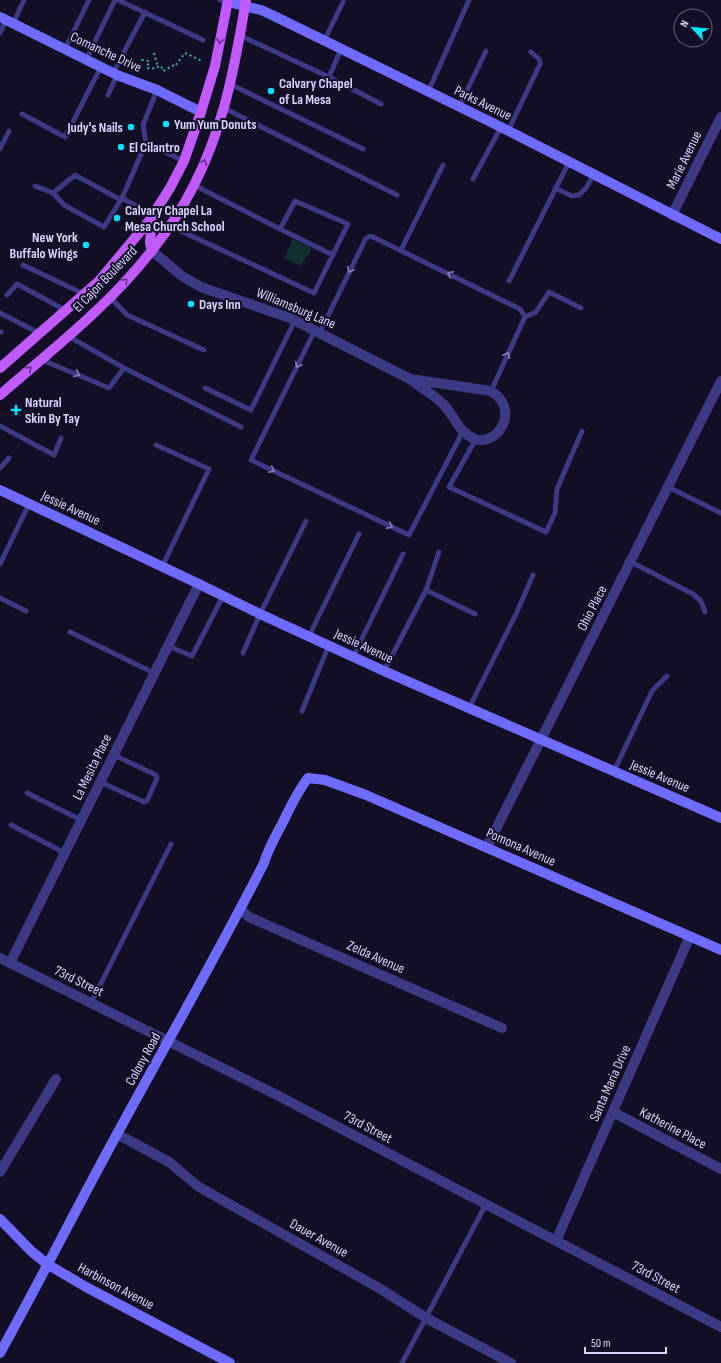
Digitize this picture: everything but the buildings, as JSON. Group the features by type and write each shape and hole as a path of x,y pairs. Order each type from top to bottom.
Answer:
{"main road":[{"name":"El Cajon Boulevard","path":"0,368 99,281 152,216 170,188 184,161 215,66 225,1"},
{"name":"El Cajon Boulevard","path":"0,395 110,297 152,251 170,226 194,185 224,108 240,35 245,3"},
{"path":"152,216 150,243 152,251"}],"street":[{"name":"Parks Avenue","path":"225,1 245,3 272,15 504,129 721,239"},
{"name":"Comanche Drive","path":"7,20 115,74 157,90 201,112"},
{"name":"Marie Avenue","path":"672,215 721,117"},
{"name":"Williamsburg Lane","path":"152,251 182,276 201,287 295,320 410,379 444,405 462,431 476,439"},
{"name":"Williamsburg Lane","path":"410,379 491,391"},
{"name":"Ohio Place","path":"487,847 721,381"},
{"path":"476,439 482,440 494,435 499,431 506,415 500,398 491,391"},
{"name":"Jessie Avenue","path":"0,490 353,657 721,818"},
{"name":"La Mesita Place","path":"10,963 199,584"},
{"name":"Pomona Avenue","path":"308,778 325,780 361,793 721,950"},
{"name":"Colony Road","path":"0,1353 117,1134 169,1042 240,909 264,863 267,853 291,805 308,778"},
{"name":"Zelda Avenue","path":"240,909 249,917 502,1028"},
{"name":"Santa Maria Drive","path":"556,1241 690,936"},
{"name":"73rd Street","path":"0,958 271,1092 721,1327"},
{"path":"0,1172 56,1079"},
{"name":"Katherine Place","path":"613,1112 721,1169"},
{"name":"Dauer Avenue","path":"117,1134 169,1162 198,1187 379,1288 426,1318 511,1363"},
{"name":"Harbinson Avenue","path":"0,1219 31,1251 48,1264 92,1290 230,1363"}],"lane":[{"path":"0,33 7,20 24,0"},
{"path":"66,49 89,0"},
{"path":"86,60 116,0 203,40"},
{"path":"428,92 469,0"},
{"path":"324,41 343,2"},
{"path":"108,95 115,74 144,12"},
{"path":"240,35 329,77 381,104"},
{"path":"329,77 341,49"},
{"path":"459,107 486,51"},
{"path":"473,179 504,129 540,64 540,60 531,52"},
{"path":"22,114 65,137 101,67"},
{"path":"230,84 363,149"},
{"path":"35,186 53,193 64,205 104,227 122,199 146,143 143,125 157,90"},
{"path":"224,108 397,194"},
{"path":"0,149 9,131"},
{"path":"146,143 184,161"},
{"path":"509,281 569,162"},
{"path":"401,250 443,165"},
{"path":"555,188 572,196 579,195 586,188 594,174"},
{"path":"53,193 74,175 152,216"},
{"path":"194,185 333,254"},
{"path":"170,226 314,293 348,224 295,201 280,229"},
{"path":"462,431 409,535 251,460 366,238 371,236 520,309 525,317"},
{"path":"23,265 84,294"},
{"path":"7,295 16,284 65,310"},
{"path":"491,391 525,317 536,312 549,292 581,308"},
{"path":"110,297 128,314 204,350"},
{"path":"0,313 39,333"},
{"path":"205,388 251,410 295,320"},
{"path":"68,336 124,368 241,428"},
{"path":"41,359 109,388 124,368"},
{"path":"0,426 54,455 61,438"},
{"path":"476,439 449,487 546,532 555,513 558,489 582,431"},
{"path":"156,445 209,469 162,567"},
{"path":"0,468 9,458"},
{"path":"668,487 721,513"},
{"path":"0,564 29,504"},
{"path":"243,653 260,614 306,522"},
{"path":"309,636 359,534"},
{"path":"384,671 426,590 439,552"},
{"path":"353,657 403,554"},
{"path":"631,562 693,594 701,601 705,612"},
{"path":"469,708 519,608 533,575"},
{"path":"426,590 475,614"},
{"path":"168,646 192,656 223,596"},
{"path":"0,598 26,611"},
{"path":"70,632 154,673"},
{"path":"302,711 328,645"},
{"path":"614,771 652,691 667,676"},
{"path":"100,782 144,802 146,801 157,778 156,775 114,755"},
{"path":"27,793 81,820"},
{"path":"11,824 65,853"},
{"path":"91,1003 171,844"},
{"path":"402,1363 486,1204"}],"path":[{"path":"154,53 158,67"},
{"path":"136,70 142,60 149,61 147,68 151,69 161,66 163,71 174,65 175,66 185,53 202,61"}],"green space":[{"path":"293,239 311,248 301,266 284,258"}],"place":[{"name":"Calvary Chapel of La Mesa","path":"271,91"},
{"name":"Yum Yum Donuts","path":"166,124"},
{"name":"Judy's Nails","path":"131,127"},
{"name":"El Cilantro","path":"121,147"},
{"name":"Calvary Chapel La Mesa Church School","path":"117,218"},
{"name":"New York Buffalo Wings","path":"86,245"},
{"name":"Days Inn","path":"191,304"},
{"name":"Natural Skin By Tay","path":"16,410"}]}
